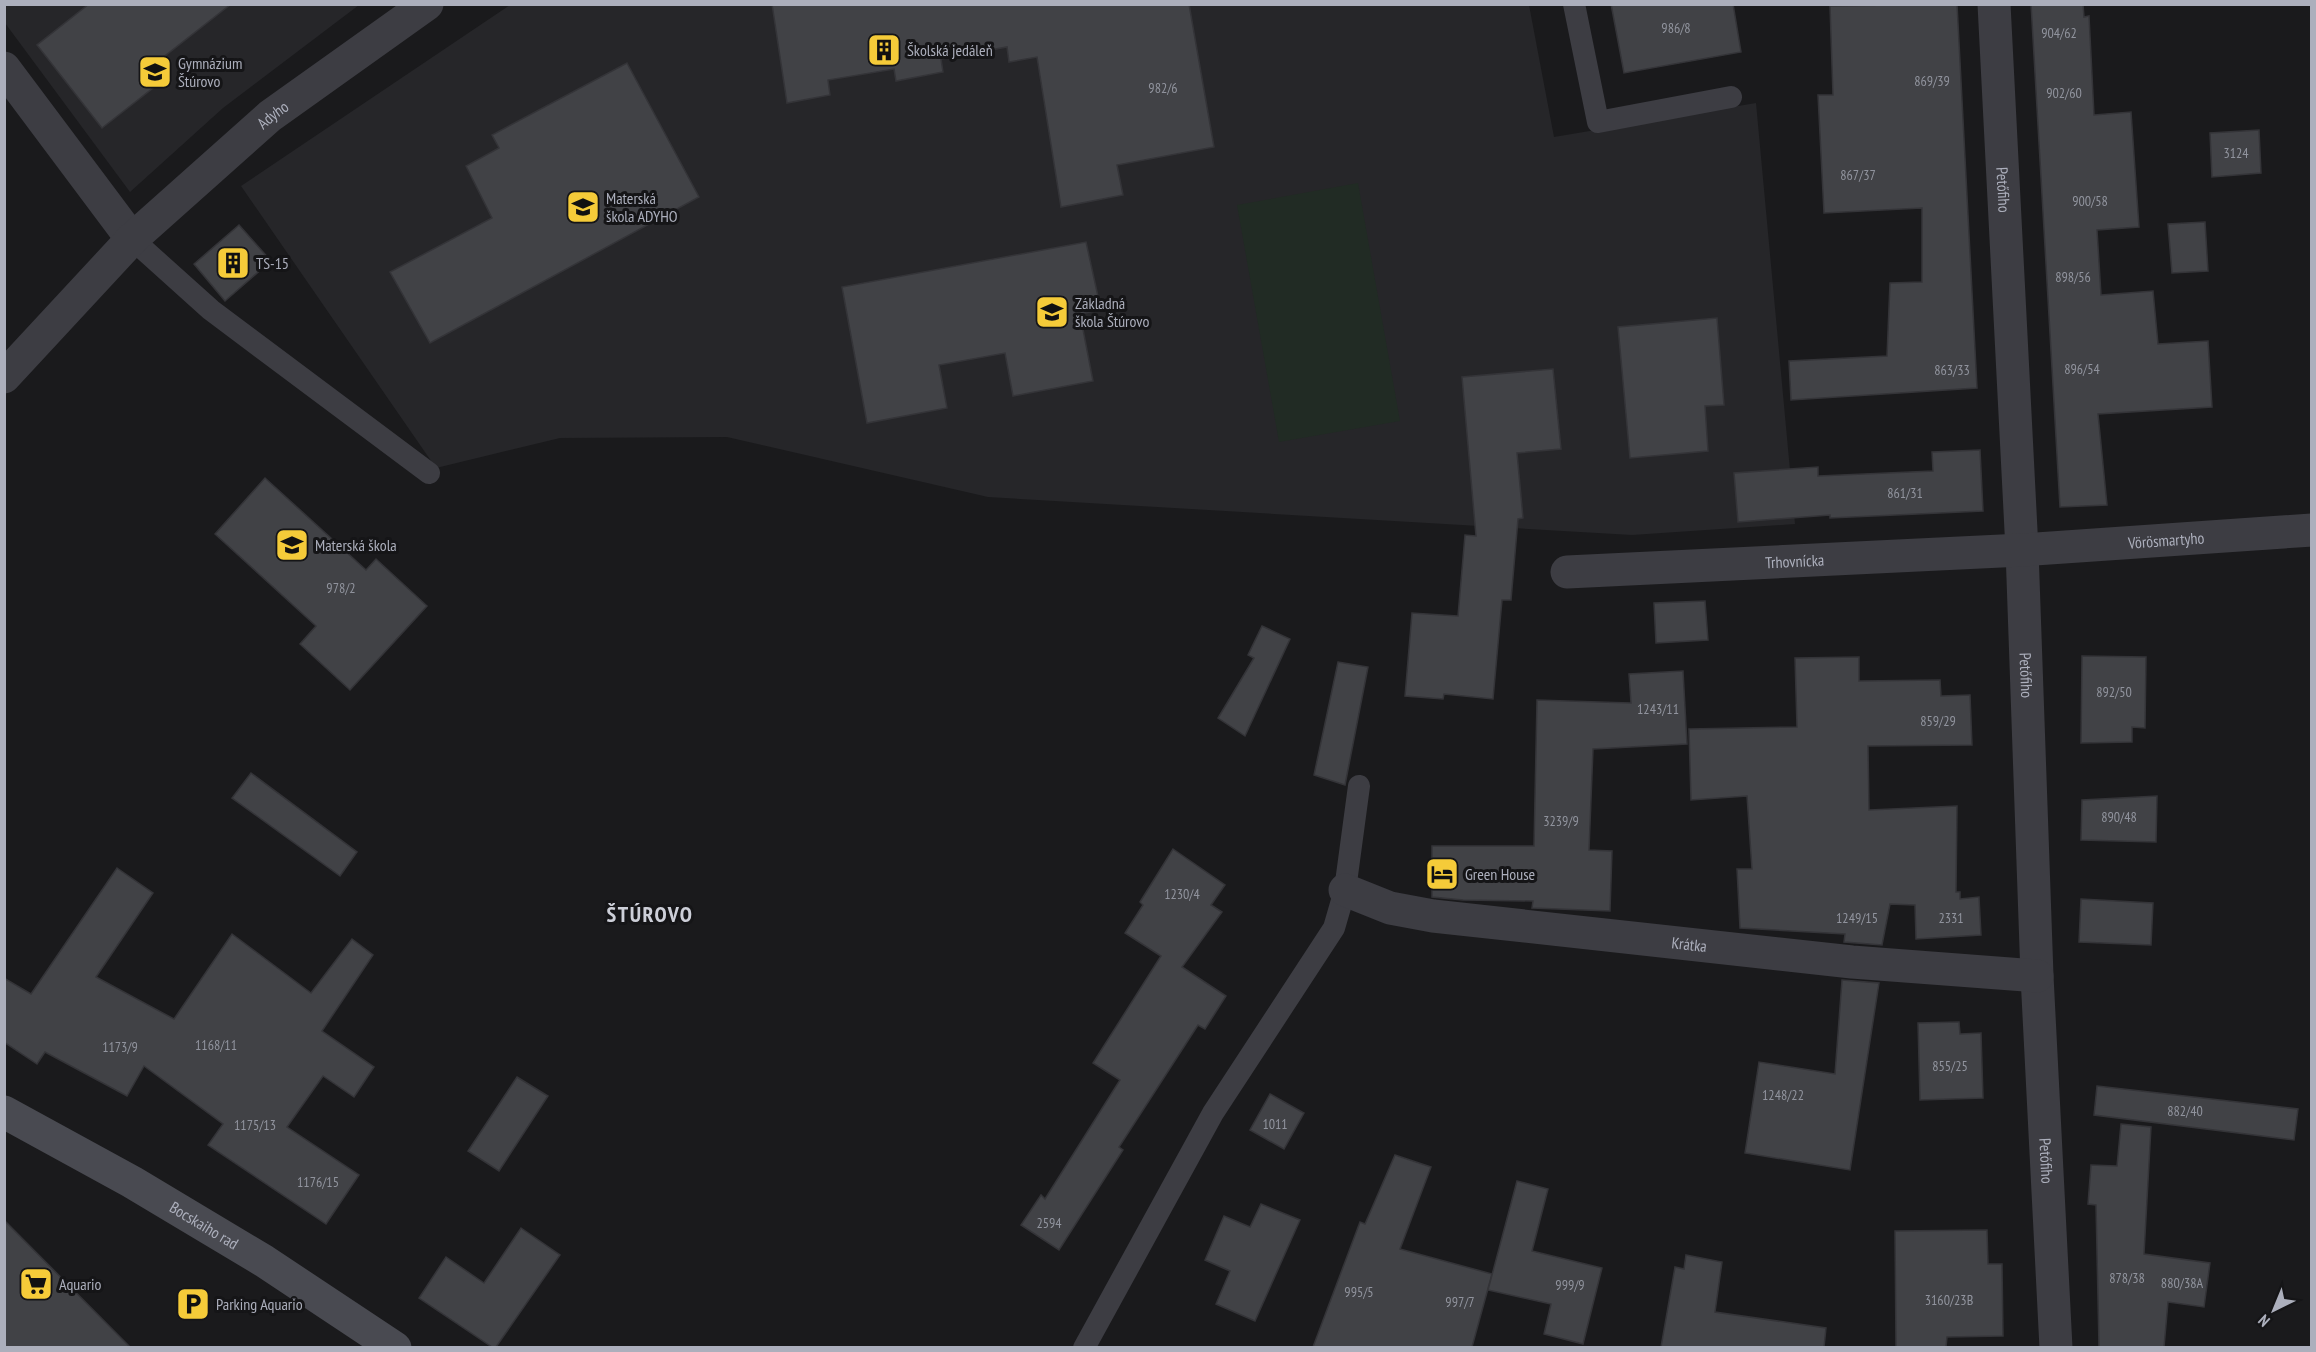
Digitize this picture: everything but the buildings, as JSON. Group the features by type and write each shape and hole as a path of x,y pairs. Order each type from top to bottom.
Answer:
{"street":[{"name":"Adyho","path":"4,377 132,239 270,116 427,4"},
{"name":"Petőfiho","path":"1994,4 2022,550 2037,976 2056,1347"},
{"path":"4,68 132,239"},
{"name":"Vörösmartyho","path":"2022,550 2312,530"},
{"name":"Trhovnícka","path":"1567,572 2022,550"},
{"name":"Krátka","path":"1345,890 1390,908 1433,916 1852,962 2037,976"},
{"name":"Bocskaiho rad","path":"4,1112 132,1182 264,1261 395,1347"}],"lane":[{"path":"1575,4 1598,122 1731,97"},
{"path":"132,239 211,310 429,473"},
{"path":"1084,1347 1213,1113 1334,928 1345,890 1359,786"}],"shaded area":[{"name":"Gymnázium Štúrovo","path":"4,5 359,5 223,108 130,192 5,23"},
{"name":"Základná škola Štúrovo","path":"510,5 1529,5 1554,137 1756,103 1795,524 1632,535 988,497 727,437 560,438 436,468 241,186"},
{"path":"1358,183 1400,421 1279,442 1237,205"}],"place":[{"name":"Školská jedáleň","path":"884,50"},
{"name":"Gymnázium Štúrovo","path":"155,72"},
{"name":"Materská škola ADYHO","path":"583,207"},
{"name":"TS-15","path":"233,263"},
{"name":"Základná škola Štúrovo","path":"1052,312"},
{"name":"Materská škola","path":"292,545"},
{"name":"Green House","path":"1442,874"},
{"name":"Aquario","path":"36,1284"},
{"name":"Parking Aquario","path":"193,1304"}],"district":[{"name":"ŠTÚROVO","path":"650,914"}]}
